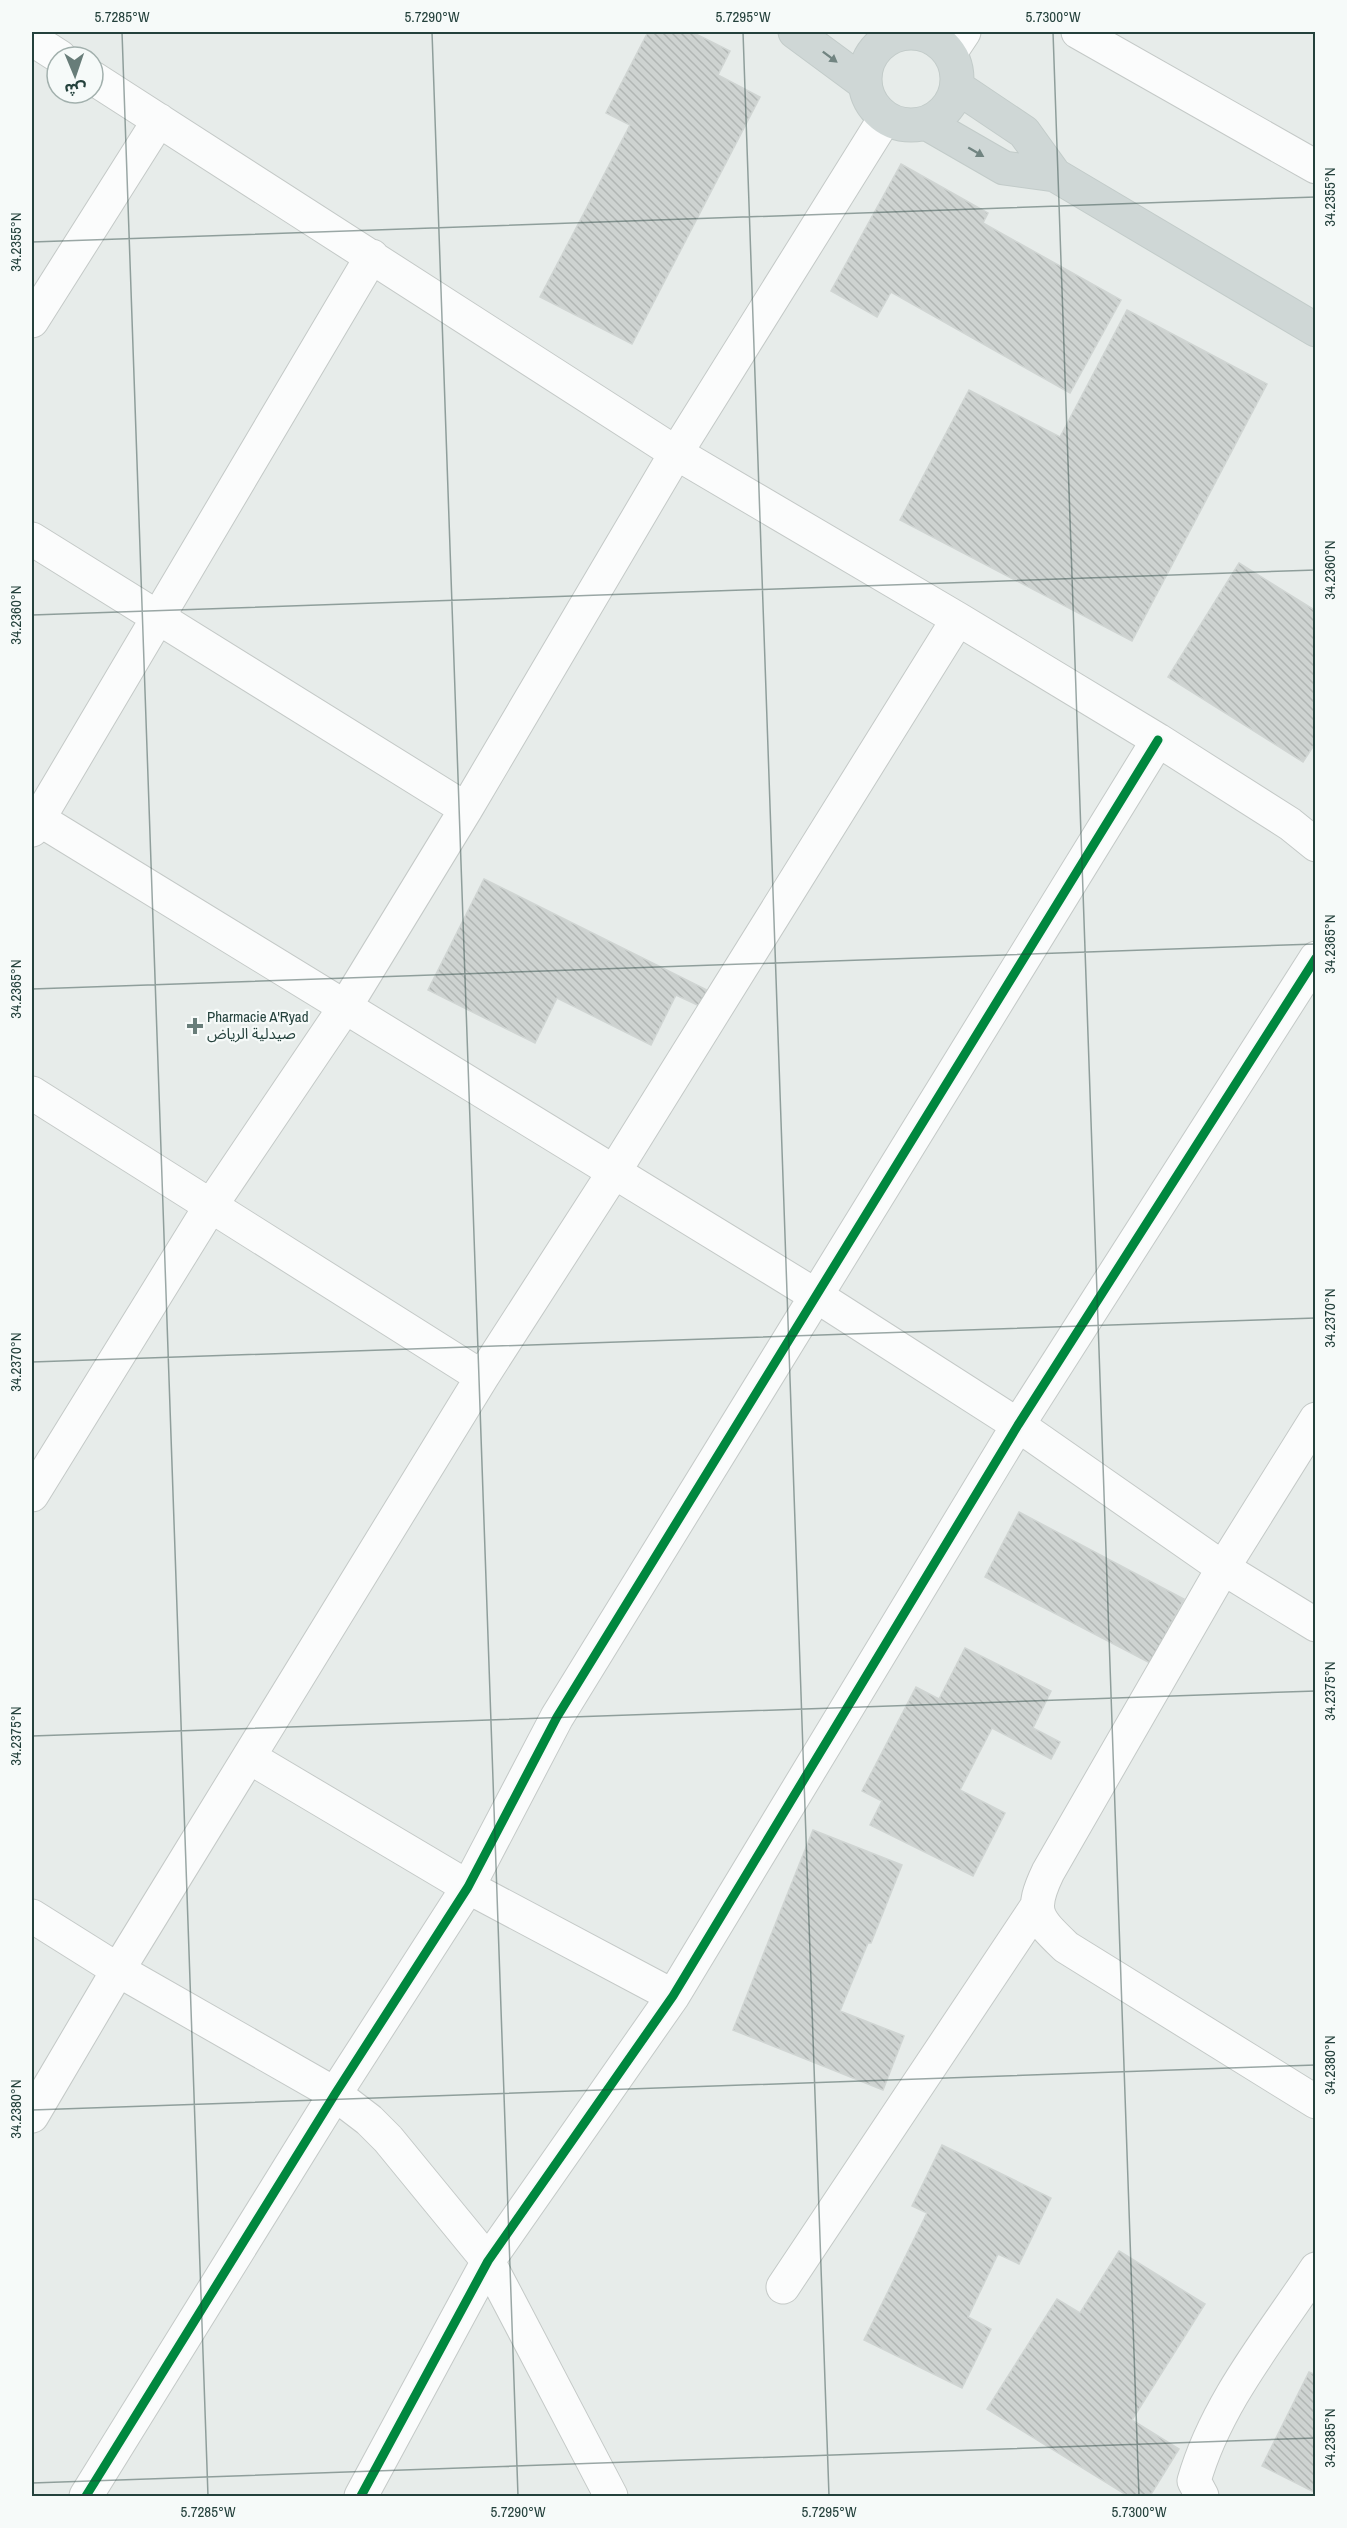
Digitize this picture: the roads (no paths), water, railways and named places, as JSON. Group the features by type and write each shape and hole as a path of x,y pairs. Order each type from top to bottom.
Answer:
{"main road":[{"path":"795,32 864,83"},
{"path":"893,33 920,33 937,40 957,42 957,87 951,102 940,115 926,123 905,125 885,118 870,103 864,83 866,65 875,49 893,33"},
{"path":"957,87 1024,132 1055,175"},
{"path":"926,123 1004,168 1055,175 1316,330"}],"street":[{"path":"1078,32 1316,167"},
{"path":"32,39 45,47"},
{"path":"105,86 676,453 1158,740 1290,824 1316,845"},
{"path":"32,1495 210,1207 345,1007 466,809 676,453 885,118"},
{"path":"32,321 159,120"},
{"path":"372,256 34,821 345,1007 815,1295 1018,1425 1223,1568 1316,1625"},
{"path":"32,539 466,809"},
{"path":"32,2116 118,1970 482,1377 614,1172 958,619"},
{"path":"86,2496 336,2094 468,1887 558,1717 815,1295 1158,740"},
{"path":"361,2496 488,2261 673,1996 1018,1425 1316,958"},
{"path":"32,1093 482,1377"},
{"path":"1316,1419 1223,1568 1047,1872 1038,1893 1037,1906 1038,1916 1045,1927 1066,1947 1316,2102"},
{"path":"249,1758 468,1887 673,1996"},
{"path":"783,2287 1037,1906"},
{"path":"32,1916 118,1970 336,2094 369,2120 388,2139 488,2261 611,2496"},
{"path":"1202,2496 1194,2481 1203,2450 1219,2415 1316,2269"}],"place":[{"name":"Pharmacie A'Ryad صيدلية الرياض","path":"195,1026"}]}
